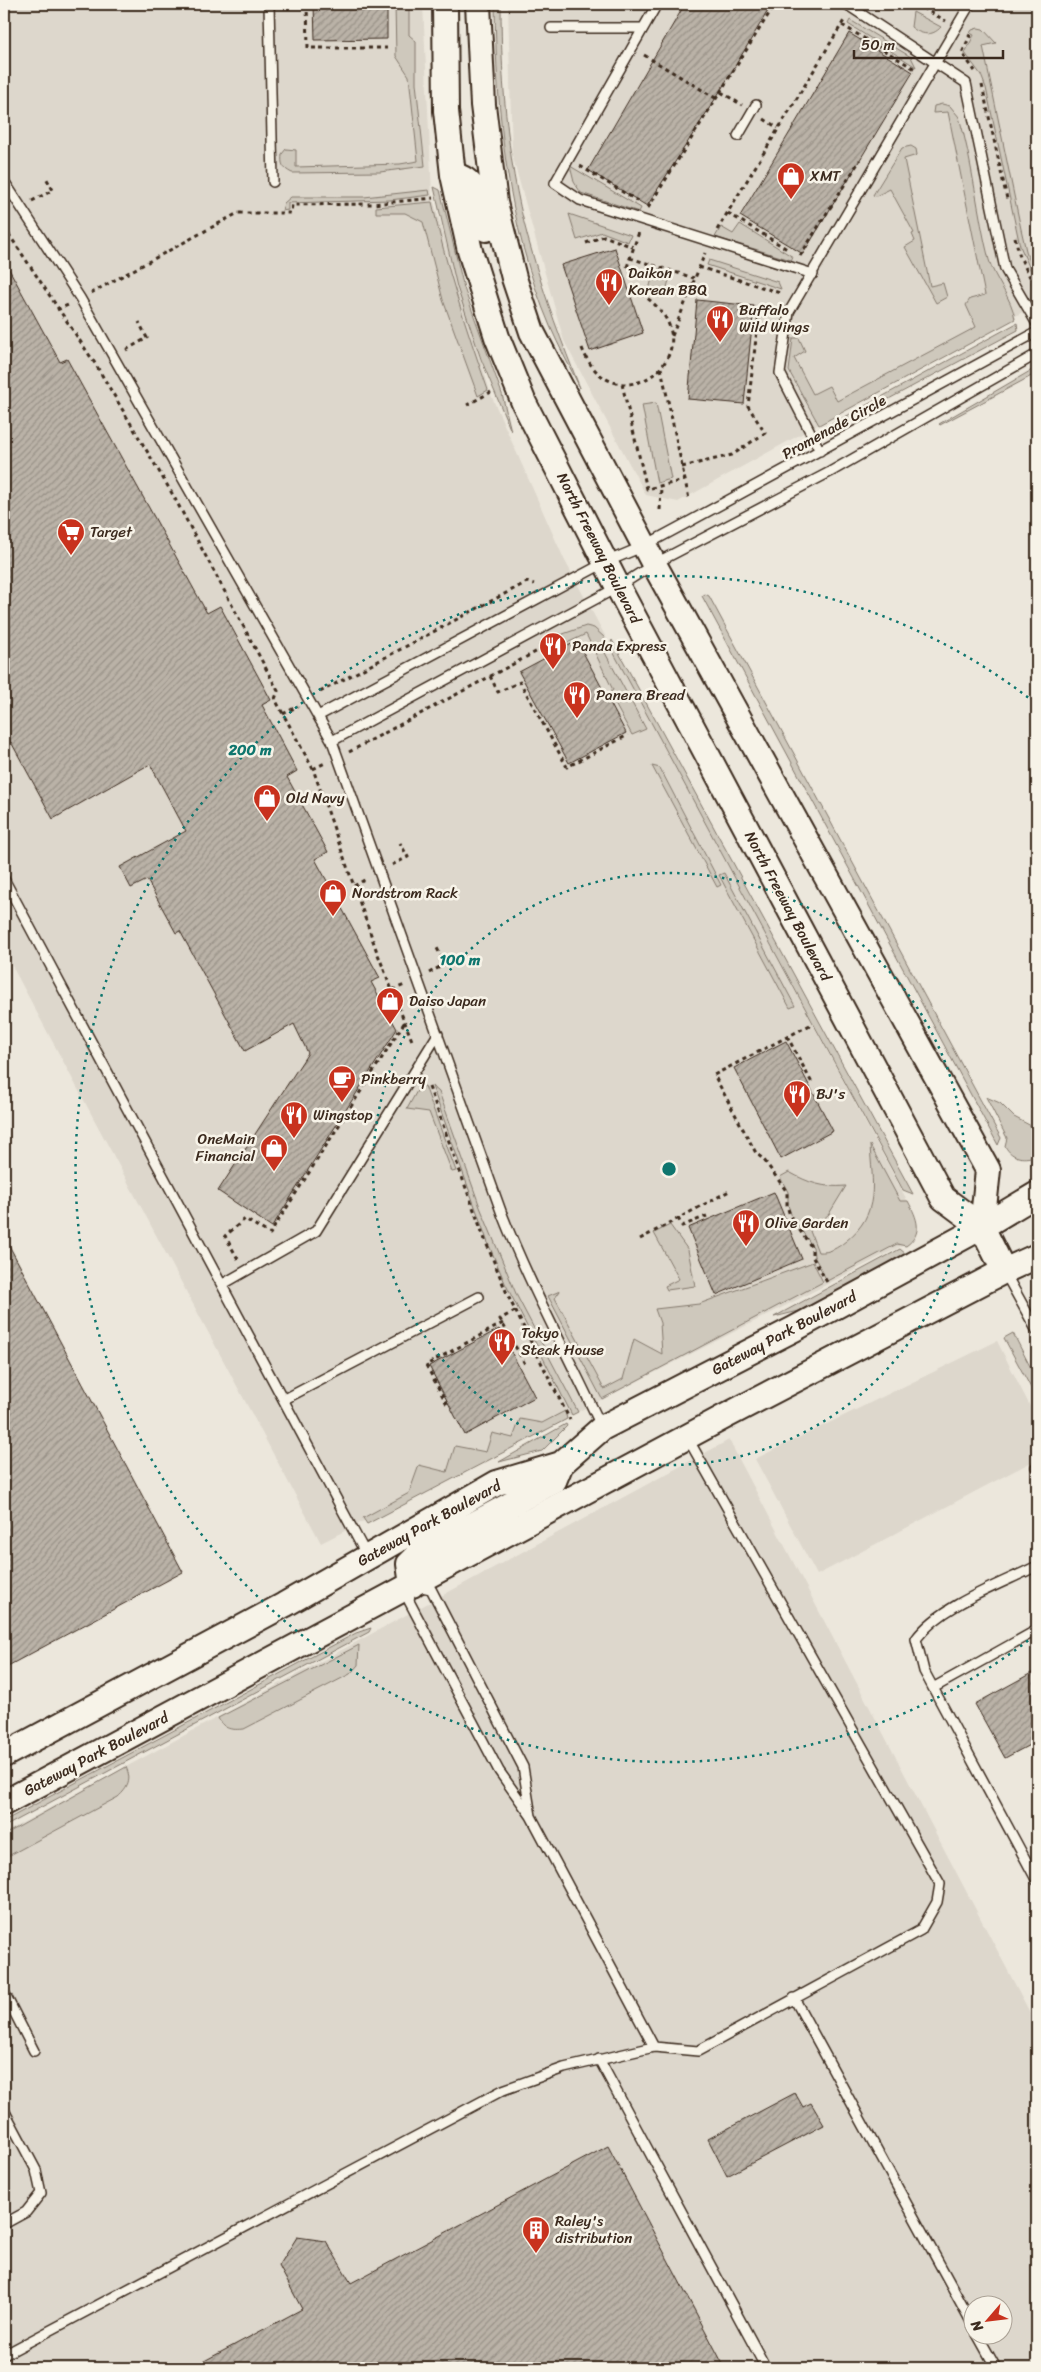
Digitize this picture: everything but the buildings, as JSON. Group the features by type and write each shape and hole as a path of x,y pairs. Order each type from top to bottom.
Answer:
{"street":[{"name":"North Freeway Boulevard","path":"445,4 446,112 453,175 470,251 498,337 524,404 618,588 943,1198 982,1227 1004,1271"},
{"path":"478,4 483,105 495,203 514,278 532,332 649,555 988,1170 982,1227"},
{"path":"453,175 462,176 473,185 510,313 532,332"},
{"name":"Gateway Park Boulevard","path":"4,1755 284,1605 497,1483 561,1464 602,1428 794,1329 982,1227 1037,1194"},
{"name":"Gateway Park Boulevard","path":"4,1803 686,1437 1004,1271 1037,1256"},
{"path":"412,1585 409,1564 420,1553 554,1481 561,1464"}],"lane":[{"path":"269,4 273,182"},
{"path":"658,4 555,183 580,200 813,274"},
{"path":"820,451 780,373 789,312 970,4"},
{"path":"849,6 966,83 1006,269 1037,324"},
{"path":"551,28 643,28"},
{"path":"738,136 756,105"},
{"path":"4,182 80,298 332,741 502,1214 525,1272 567,1352 602,1428"},
{"name":"Promenade Circle","path":"649,555 820,451 1037,332"},
{"path":"318,716 606,562 649,555 830,472 1037,354"},
{"path":"332,741 618,588 649,555"},
{"path":"4,878 285,1399 367,1556"},
{"path":"223,1284 316,1231 438,1034"},
{"path":"1004,1271 1037,1331"},
{"path":"285,1399 478,1297"},
{"path":"4,2355 503,2090 564,2068 654,2047 698,2051 921,1930 937,1902 940,1884 686,1437"},
{"path":"1037,1566 958,1605 926,1625 916,1639 924,1671 1037,1881"},
{"path":"531,1816 523,1767 431,1589 412,1585 409,1601 499,1771 531,1816 654,2047"},
{"path":"933,1688 1037,1630"},
{"path":"4,1992 34,2051"},
{"path":"794,1998 964,2309"},
{"path":"599,2059 766,2368"},
{"path":"4,2110 36,2170 41,2193 26,2212 4,2224"},
{"path":"983,2344 996,2368"}],"path":[{"path":"308,4 308,48 388,48"},
{"path":"627,267 648,208 775,4"},
{"path":"582,348 587,361 596,372 608,380 622,384 637,383 652,377 661,368 670,352 672,336 698,267 710,242 842,25 849,6"},
{"path":"842,25 915,69 910,78"},
{"path":"638,63 648,48"},
{"path":"643,55 717,99"},
{"path":"728,213 800,257 865,151"},
{"path":"576,164 648,208"},
{"path":"57,310 238,213 292,214 292,205 372,204 434,198"},
{"path":"4,227 57,310 96,365 173,495 278,691 275,699 313,769 413,1043"},
{"path":"586,243 604,236 633,247"},
{"path":"630,258 694,278"},
{"path":"698,267 780,293"},
{"path":"647,298 660,307 669,321 672,336"},
{"path":"682,467 732,455 765,432 748,406 760,305"},
{"path":"96,365 147,338 139,322"},
{"path":"661,368 689,499"},
{"path":"622,384 647,489 685,480"},
{"path":"467,405 491,392"},
{"path":"640,485 645,484"},
{"path":"660,486 660,510"},
{"path":"283,714 309,701 323,690 527,582 536,584"},
{"path":"313,769 558,640 562,633 568,630"},
{"path":"490,676 498,692 520,682 567,768 628,735"},
{"path":"390,866 408,857 400,843"},
{"path":"428,973 445,964 437,948"},
{"path":"238,1259 225,1236 245,1218 270,1234 405,1022"},
{"path":"810,1025 714,1074 756,1153 764,1160 787,1192 787,1205 790,1216 812,1248 812,1256 827,1282"},
{"path":"787,1036 812,1083"},
{"path":"429,1087 485,1240 516,1310 570,1420"},
{"path":"640,1239 731,1190"},
{"path":"678,1218 682,1226 707,1216"},
{"path":"516,1310 500,1319 525,1364"},
{"path":"447,1404 426,1364 503,1323"}],"shaded area":[{"path":"4,4 423,4 432,195 491,395 564,559 909,1204 904,1245 321,1543 4,951"},
{"path":"395,4 409,4 409,35 416,41 416,83 425,166 380,172 292,173 283,165 282,154 286,149 296,150 296,167 400,164 418,161 409,76 396,56"},
{"path":"495,4 501,4 504,98 517,191 537,269 580,388 553,334 535,288 514,208 507,168 498,86"},
{"path":"508,4 1037,4 1037,304 678,502 646,495 564,341 512,155"},
{"path":"913,12 941,27 930,34 919,32 911,27"},
{"path":"850,20 911,57 916,67 848,24"},
{"path":"978,28 983,29 996,43 983,46 1021,229 1027,255 1037,274 1037,285 1020,246 986,88 981,75 965,53 974,35 970,33"},
{"path":"942,104 950,106 959,117 968,152 989,260 1011,304 1015,319 819,425 789,371 793,338 799,338 805,351 794,358 813,394 829,386 837,401 976,327 966,305 970,299 985,295 948,112 933,113 934,106"},
{"path":"911,146 916,149 917,155 904,159 930,286 943,283 947,297 936,303 905,247 915,241 912,234 914,233 890,189 876,196 873,195 902,148"},
{"path":"570,166 641,208 639,212 581,193 574,182"},
{"path":"434,187 440,190 464,288 502,394 511,431 481,359 457,287"},
{"path":"429,190 430,195 390,200 288,203 288,210 282,211 284,203 291,197 364,197"},
{"path":"432,202 457,297 488,390 478,396 443,300 423,222 405,213 376,213 376,207"},
{"path":"569,214 631,235 628,242 602,232 577,240"},
{"path":"740,224 793,257 791,260 715,237 721,227 733,234"},
{"path":"709,260 778,282 781,289 707,265"},
{"path":"655,268 671,273 664,298 648,293"},
{"path":"1017,323 1018,330 825,433 821,430"},
{"path":"1037,367 1037,373 939,424"},
{"path":"656,403 671,479 657,483 642,405"},
{"path":"705,594 709,596 1001,1138 998,1145 702,596"},
{"path":"586,626 594,628 605,638 603,649 646,729 632,735 609,693 613,690 586,634 565,644 562,640 563,634"},
{"path":"612,640 913,1194 903,1190 610,646"},
{"path":"652,766 660,768 721,885 717,887"},
{"path":"724,873 795,1006 790,1008 719,875"},
{"path":"425,1086 456,1171 452,1172 429,1112 407,1109 418,1089"},
{"path":"432,1086 439,1092 480,1207 517,1296 578,1412 572,1415 505,1283 488,1243"},
{"path":"986,1097 1000,1103 1014,1117 1037,1129 1037,1155 1023,1158 1011,1154 1005,1146 1007,1138"},
{"path":"870,1145 900,1201 908,1201 916,1219 917,1231 912,1241 906,1246 897,1244 827,1281 814,1256 813,1247 792,1217 788,1205 788,1192 780,1177 789,1172 816,1184 846,1186 829,1214 810,1231 818,1252 830,1251 843,1244 857,1230 865,1220 870,1208 873,1185"},
{"path":"670,1225 688,1250 695,1286 667,1290 665,1286 679,1279 654,1233"},
{"path":"900,1249 906,1254 799,1311 774,1317"},
{"path":"813,1262 823,1282 602,1399 548,1296 560,1291 555,1298 604,1389 623,1379 634,1339 662,1354 660,1323 655,1309 699,1304"},
{"path":"1013,1333 1037,1380 1037,1399 1004,1338"},
{"path":"997,1341 1037,1420 1037,1459 817,1575 755,1459"},
{"path":"565,1411 567,1419 367,1524 363,1518 409,1493 419,1465 447,1472 455,1446 486,1452 492,1433 513,1438 520,1419 542,1423"},
{"path":"566,1424 567,1426 542,1451 499,1462"},
{"path":"729,1440 1037,2026 1037,2368 4,2368 4,1833"},
{"path":"371,1628 369,1632 4,1827 4,1821 356,1633"},
{"path":"359,1645 358,1665 350,1674 244,1729 226,1727 218,1718"},
{"path":"126,1767 129,1776 128,1784 118,1797 10,1855 4,1856 4,1835"}],"place":[{"name":"XMT","path":"791,200"},
{"name":"Daikon Korean BBQ","path":"609,306"},
{"name":"Buffalo Wild Wings","path":"720,343"},
{"name":"Target","path":"71,556"},
{"name":"Panda Express","path":"553,670"},
{"name":"Panera Bread","path":"577,719"},
{"name":"Old Navy","path":"267,822"},
{"name":"Nordstrom Rack","path":"333,917"},
{"name":"Daiso Japan","path":"390,1025"},
{"name":"Pinkberry","path":"342,1103"},
{"name":"BJ's","path":"797,1118"},
{"name":"Wingstop","path":"294,1139"},
{"name":"OneMain Financial","path":"274,1172"},
{"name":"Olive Garden","path":"746,1247"},
{"name":"Tokyo Steak House","path":"502,1366"},
{"name":"Raley's distribution","path":"536,2254"}]}
